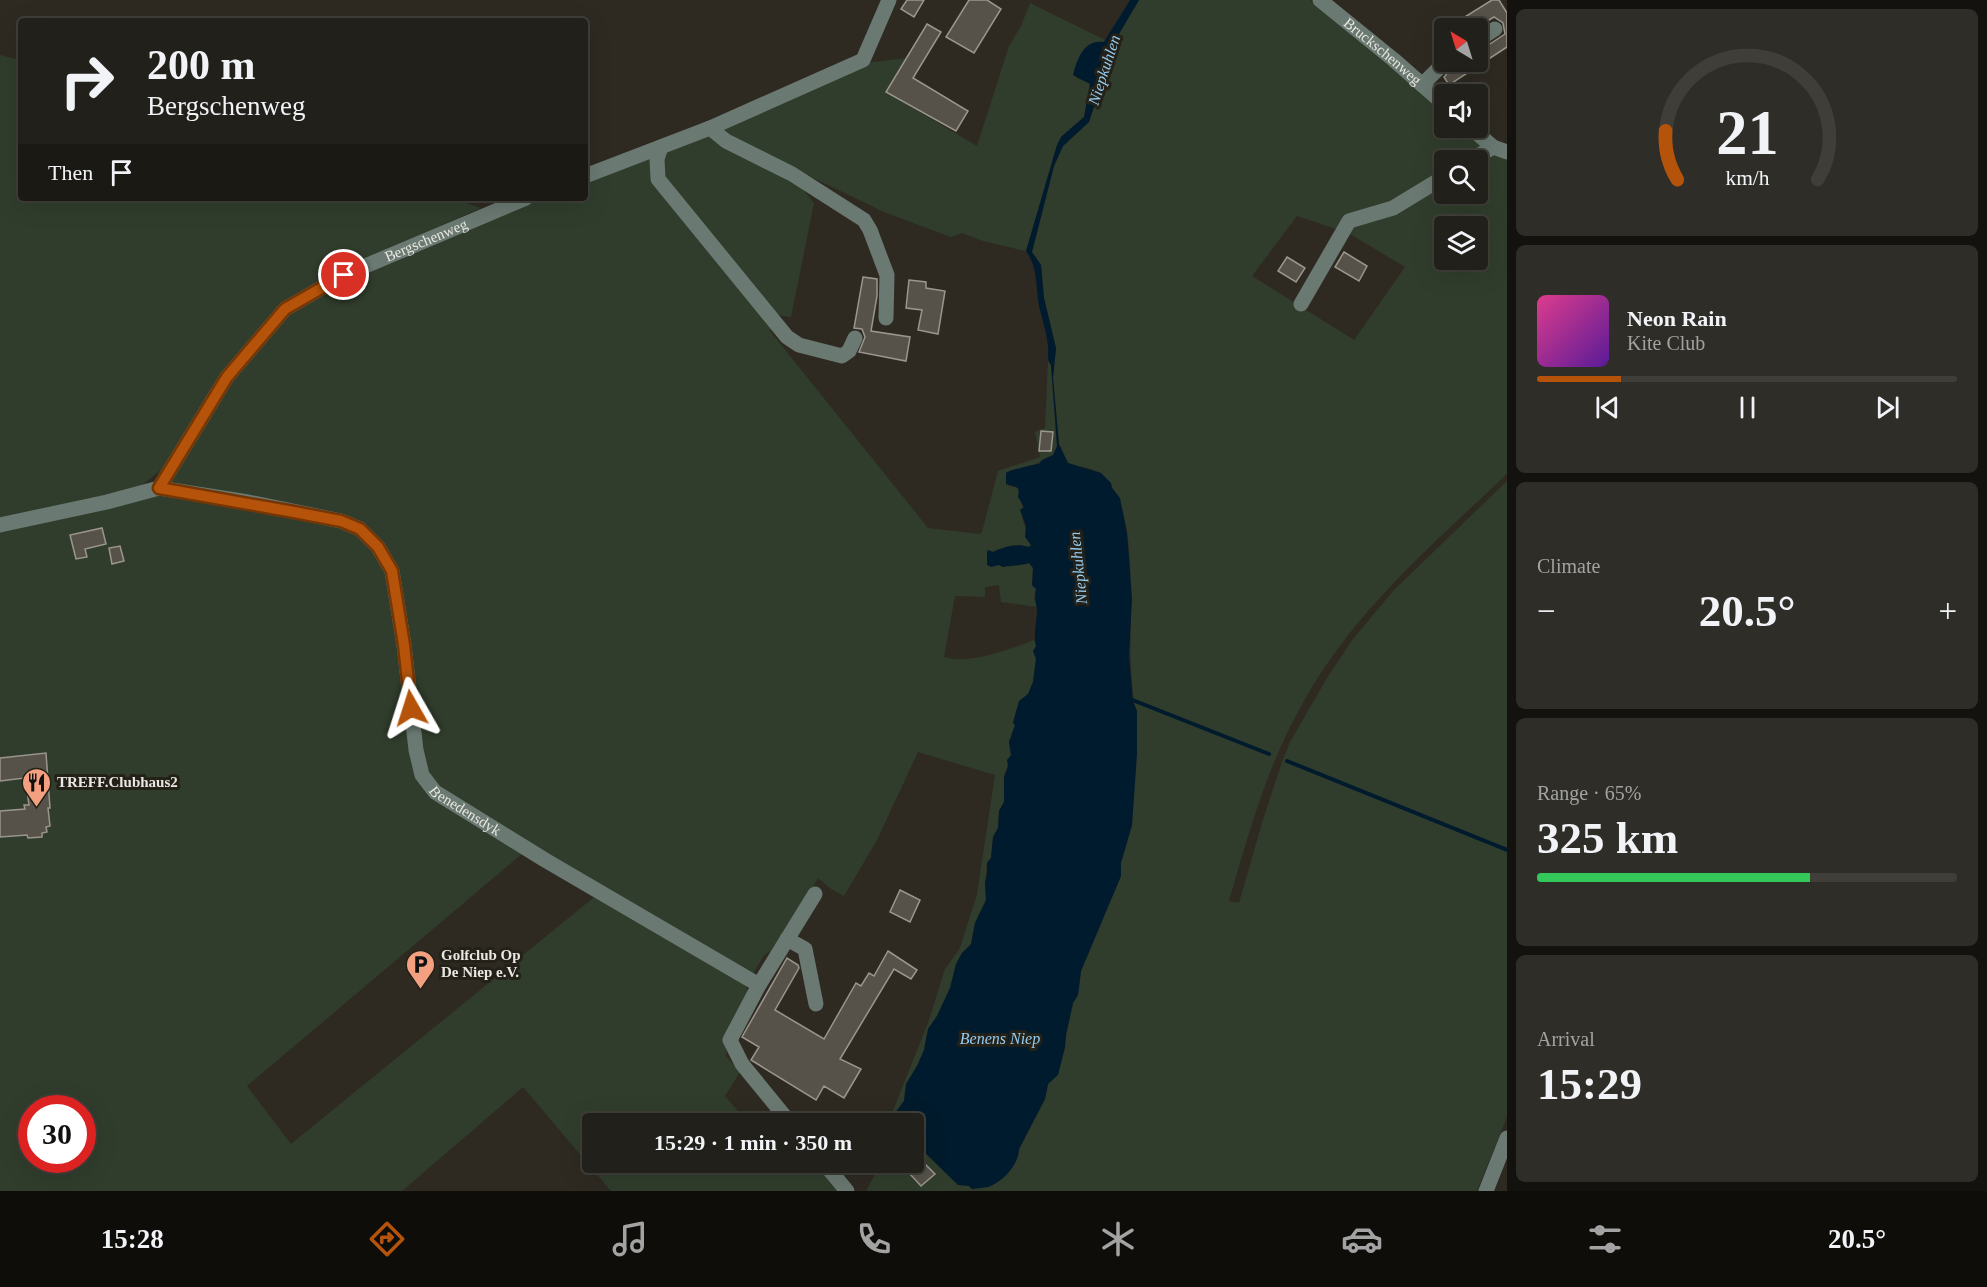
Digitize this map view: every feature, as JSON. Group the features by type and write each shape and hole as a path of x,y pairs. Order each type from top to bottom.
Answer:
{"street":[{"path":"588,175 710,128 863,60 889,0"},
{"name":"Bruckschenweg","path":"1320,0 1434,95"},
{"path":"1488,34 1495,29"},
{"path":"1422,85 1435,72"},
{"path":"710,128 726,141 792,174 864,220 887,275 886,318"},
{"path":"1485,138 1500,149"},
{"path":"661,147 657,159 658,179 787,337 799,345 842,356 849,351 855,338"},
{"path":"1301,304 1349,221 1393,208 1434,183"},
{"name":"Bergschenweg","path":"159,488 227,377 285,309 344,275 518,201"},
{"path":"0,525 107,502 159,488"},
{"name":"Benedensdyk","path":"159,488 341,521 360,529 378,547 392,571 404,645 416,750 422,775 435,792 545,860 759,985"},
{"path":"782,1113 742,1064 730,1040 759,985 815,894"},
{"path":"787,939 805,949 816,1004"},
{"path":"1486,1191 1507,1138"},
{"path":"832,1173 847,1191"}],"green space":[{"path":"1139,0 1310,0 1342,22 1434,100 1434,138 1481,138 1485,141 1480,150 1434,150 1434,178 1339,230 1297,216 1252,276 1354,340 1405,267 1345,231 1434,186 1434,204 1488,204 1488,157 1493,154 1507,158 1507,474 1396,580 1346,637 1324,668 1291,725 1270,773 1229,901 1239,903 1282,762 1290,742 1327,678 1353,639 1393,591 1507,481 1507,1117 1477,1191 866,1191 876,1173 924,1173 924,1151 972,1189 980,1187 1019,1150 1045,1099 1048,1084 1058,1074 1073,1003 1078,995 1081,971 1121,876 1121,863 1132,825 1137,711 1133,696 1131,574 1125,520 1117,497 1103,474 1068,463 1059,444 1053,378 1056,348 1044,298 1041,265 1032,252 1054,166 1063,146 1089,122 1116,39"},
{"path":"1030,3 1105,40 1076,78 1090,83 1084,117 1061,137 1057,145 1026,251 983,241 962,233 951,237 884,212 728,137 723,129 866,63 906,58 886,92 977,146 1009,46 1021,26"},
{"path":"0,55 18,59 18,201 461,201 481,208 342,270 282,305 168,464 145,483 127,493 0,520"},
{"path":"711,134 794,178 814,203 791,317 772,314 664,181 661,168 665,151"},
{"path":"655,155 652,169 772,327 770,331 928,528 979,534 982,532 998,471 1040,457 1035,432 1045,428 1048,361 1051,365 1056,452 1034,465 1006,473 1009,486 1016,487 1020,495 1022,518 1031,545 1029,547 1010,546 992,552 989,550 999,565 1003,567 1029,563 1033,568 1032,585 1036,589 1034,598 1037,607 1001,602 999,585 985,587 985,597 955,596 944,657 977,658 1034,640 1036,646 1033,651 1036,659 1033,682 1028,694 1019,702 1013,722 1015,725 1009,742 1011,755 1004,777 1004,802 999,811 998,828 993,837 991,858 987,863 986,900 975,923 971,944 956,964 950,988 928,1029 924,1050 906,1084 904,1101 895,1113 892,1113 928,1023 945,969 960,948 977,894 995,775 918,752 877,840 844,896 818,878 777,948 764,955 746,986 749,994 729,1033 726,1056 740,1072 725,1096 738,1111 736,1113 582,1113 582,1157 523,1087 402,1191 0,1191 0,531 158,492 233,379 288,315 347,280 497,213 530,201 588,201 588,179","holes":["523,853 598,894 291,1144 247,1086"]},
{"path":"596,1173 824,1173 840,1191 611,1191"}],"water":[{"name":"Benens Niep","path":"1130,0 1139,0 1116,39 1089,122 1063,146 1054,166 1032,252 1041,265 1044,298 1056,348 1053,378 1059,444 1068,463 1101,473 1111,483 1120,498 1127,533 1132,599 1129,655 1133,702 1137,711 1137,754 1132,825 1121,863 1121,876 1081,971 1078,995 1073,1003 1058,1075 1048,1084 1045,1099 1010,1171 991,1186 972,1189 969,1186 958,1185 924,1152 924,1113 895,1113 904,1101 906,1084 924,1050 928,1029 950,988 956,964 971,944 975,923 986,900 987,863 991,858 993,837 998,828 999,811 1004,802 1004,777 1008,766 1007,760 1011,755 1009,742 1015,725 1013,723 1019,701 1028,694 1033,682 1037,610 1036,589 1032,585 1033,568 1029,563 991,567 987,565 987,552 1010,546 1029,547 1031,545 1025,537 1026,526 1020,510 1024,507 1018,497 1019,489 1006,484 1006,473 1039,464 1053,455 1057,446 1047,337 1038,302 1035,272 1026,251 1057,145 1061,137 1084,117 1090,84 1073,75 1077,63 1086,47 1097,42 1104,42"}],"building":[{"path":"907,0 924,0 914,17 901,9"},
{"path":"969,0 987,0 1001,9 974,53 946,37"},
{"path":"1492,0 1499,0 1507,13 1507,47 1488,59 1488,45 1505,34 1503,23 1494,17 1488,21 1488,18 1463,18"},
{"path":"927,24 941,32 913,78 968,111 956,131 886,92"},
{"path":"1448,72 1469,72 1451,84 1444,77"},
{"path":"1344,252 1367,266 1359,281 1335,267"},
{"path":"1287,257 1305,268 1296,282 1278,271"},
{"path":"863,277 877,279 877,296 871,331 910,337 906,361 859,352 865,337 862,329 854,328"},
{"path":"909,280 926,282 926,288 945,291 938,334 918,330 922,310 906,308"},
{"path":"1041,431 1053,432 1051,451 1039,451"},
{"path":"102,528 106,544 85,549 87,557 76,559 70,535"},
{"path":"120,546 124,561 112,564 109,548"},
{"path":"46,753 50,808 48,808 50,826 46,827 47,832 42,833 42,837 28,838 27,835 0,837 0,811 25,809 24,805 29,805 24,778 0,781 0,758"},
{"path":"900,890 920,900 910,922 890,912"},
{"path":"888,951 917,970 911,979 894,969 840,1059 861,1069 844,1098 824,1086 816,1100 751,1060 759,1047 742,1037 787,958 799,968 775,1010 824,1039 856,983 861,986 869,973 874,976"},
{"path":"924,1163 935,1174 921,1186 910,1174 924,1173"}],"waterway":[{"path":"1130,699 1269,754"},
{"path":"1287,761 1507,850"}],"place":[{"name":"TREFF.Clubhaus2","path":"36,808"},
{"name":"Golfclub Op De Niep e.V.","path":"420,990"}],"route":[{"path":"344,275 285,309 227,377 159,488 248,502 341,521 360,529 378,547 392,571 411,708"}],"water label":[{"name":"Niepkuhlen","path":"1104,70"},
{"name":"Niepkuhlen","path":"1078,568"}]}
